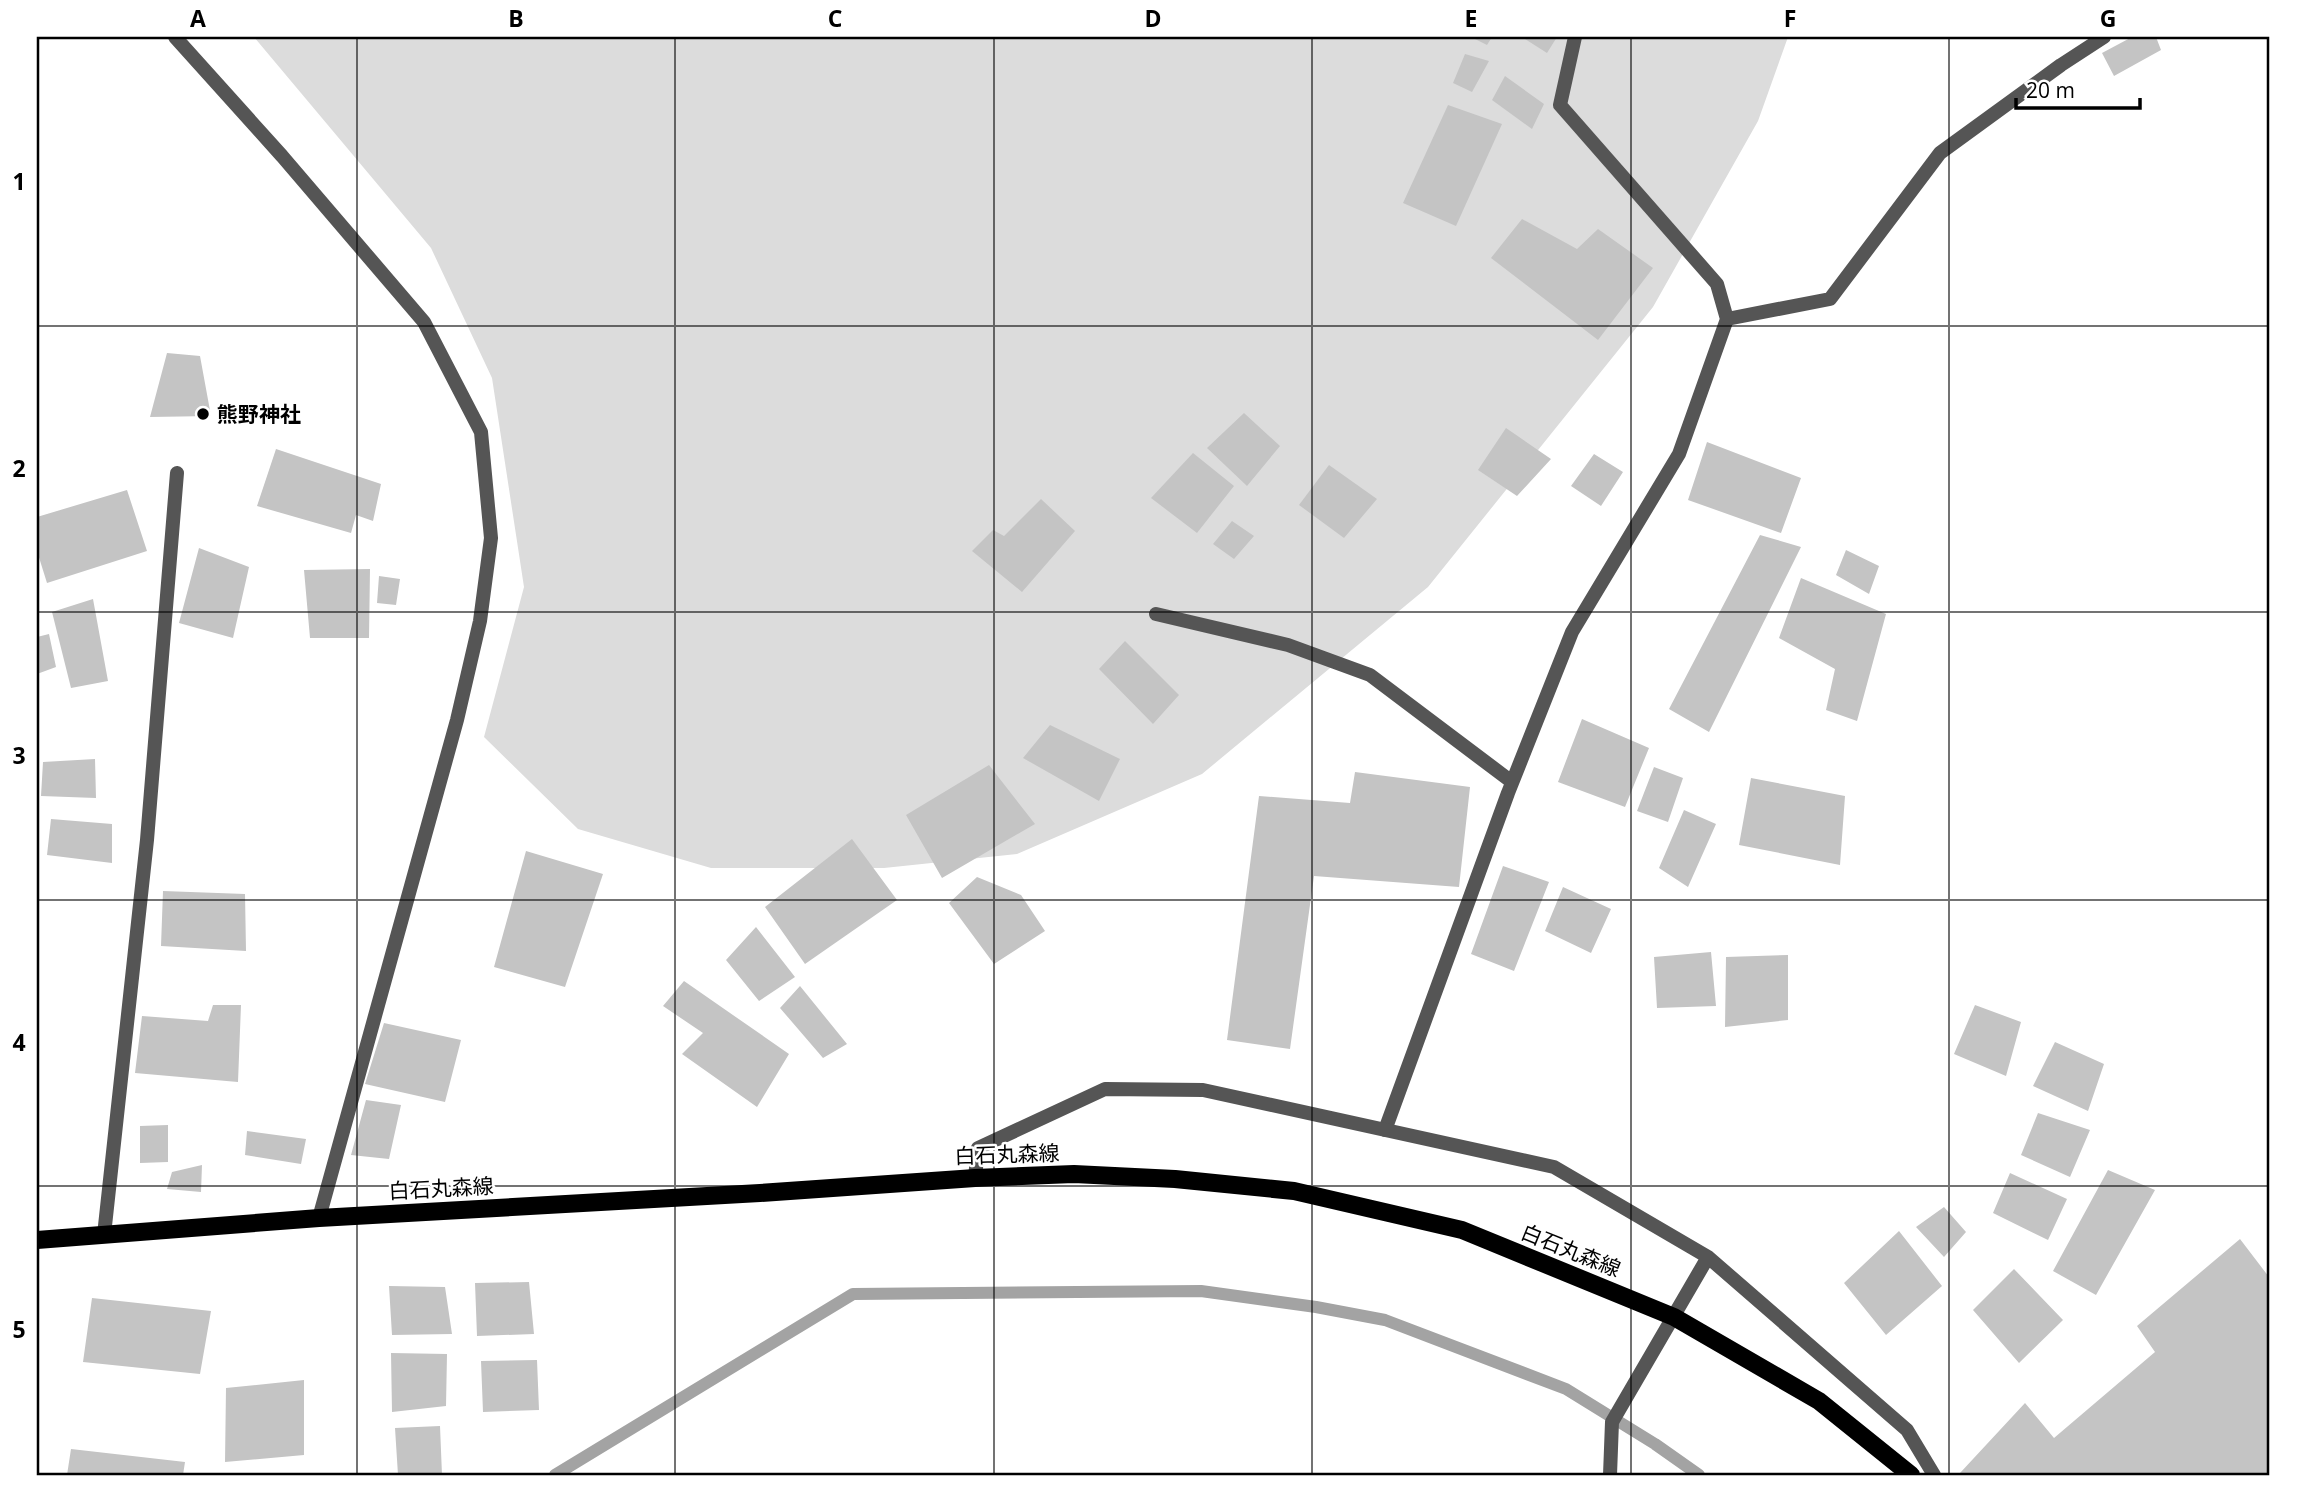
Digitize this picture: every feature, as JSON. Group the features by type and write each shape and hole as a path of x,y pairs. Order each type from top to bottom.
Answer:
{"main road":[{"name":"白石丸森線","path":"37,1241 319,1217 1074,1174 1175,1179 1294,1191 1462,1230 1674,1317 1819,1401 1911,1475"}],"street":[{"path":"175,37 282,156 424,322 481,432 491,538 480,621 457,720 319,1217"},
{"path":"1385,1130 1512,782 1572,632 1679,454 1727,319 1717,284 1560,104 1575,37"},
{"path":"1727,319 1830,299 1940,153 2104,37"},
{"path":"104,1235 147,840 177,473"},
{"path":"1156,614 1288,645 1370,676 1512,782"},
{"path":"975,1178 978,1148 1105,1089 1203,1090 1554,1167 1708,1257 1907,1430 1934,1475"},
{"path":"1609,1475 1612,1422 1708,1257"}],"shaded area":[{"path":"254,37 1788,37 1758,121 1653,307 1428,587 1202,774 1017,854 884,868 711,868 578,829 484,737 524,587 492,378 431,248"}],"building":[{"path":"1471,37 1492,37 1487,45"},
{"path":"1557,37 1547,53 1525,39"},
{"path":"2132,37 2156,37 2161,50 2114,76 2102,53"},
{"path":"1465,54 1489,61 1472,92 1453,83"},
{"path":"1505,76 1544,104 1532,129 1492,100"},
{"path":"1448,105 1502,124 1456,226 1403,203"},
{"path":"1522,219 1577,249 1598,229 1653,268 1598,340 1491,258"},
{"path":"167,353 200,356 211,416 150,417"},
{"path":"1244,413 1280,446 1247,486 1207,448"},
{"path":"1506,428 1551,459 1517,496 1478,470"},
{"path":"1707,442 1801,478 1781,533 1688,500"},
{"path":"276,449 381,484 373,521 356,515 351,533 257,506"},
{"path":"1193,453 1234,486 1197,533 1151,498"},
{"path":"1594,454 1623,472 1601,506 1571,486"},
{"path":"1329,465 1377,499 1344,538 1299,505"},
{"path":"127,490 147,551 47,583 37,551 37,517"},
{"path":"1041,499 1075,531 1022,592 972,551 993,530 1004,536"},
{"path":"1232,521 1254,536 1234,559 1213,544"},
{"path":"1760,535 1801,547 1709,732 1669,709"},
{"path":"199,548 249,567 233,638 179,623"},
{"path":"1846,550 1879,566 1869,594 1836,575"},
{"path":"370,569 369,638 310,638 304,570"},
{"path":"379,576 400,579 396,605 377,603"},
{"path":"1801,578 1886,614 1857,721 1826,710 1835,669 1779,638"},
{"path":"93,599 108,681 71,688 52,612"},
{"path":"49,634 56,667 37,674 37,637"},
{"path":"1125,641 1179,695 1153,724 1099,669"},
{"path":"1582,719 1649,748 1625,807 1558,782"},
{"path":"1050,725 1120,759 1099,801 1023,758"},
{"path":"95,759 96,798 41,796 43,762"},
{"path":"989,765 1035,824 942,878 906,815"},
{"path":"1654,767 1683,778 1668,822 1637,811"},
{"path":"1355,772 1470,787 1459,887 1314,876 1290,1049 1227,1040 1259,796 1350,803"},
{"path":"1751,778 1845,796 1840,865 1739,845"},
{"path":"1684,810 1716,824 1688,887 1659,868"},
{"path":"51,819 112,824 112,863 47,855"},
{"path":"852,839 897,900 805,964 765,907"},
{"path":"526,851 603,874 565,987 494,967"},
{"path":"1503,866 1549,882 1514,971 1471,954"},
{"path":"977,877 1021,895 1045,931 994,964 949,903"},
{"path":"1563,887 1611,909 1591,953 1545,931"},
{"path":"163,891 245,894 246,951 161,946"},
{"path":"756,927 795,977 759,1001 726,960"},
{"path":"1711,952 1716,1006 1657,1008 1654,957"},
{"path":"1788,955 1788,1020 1725,1027 1726,957"},
{"path":"684,981 789,1054 757,1107 682,1054 703,1033 663,1006"},
{"path":"800,986 847,1044 823,1058 780,1008"},
{"path":"213,1005 241,1005 238,1082 135,1073 142,1016 208,1021"},
{"path":"1975,1005 2021,1022 2006,1076 1954,1054"},
{"path":"384,1023 461,1040 445,1102 365,1084"},
{"path":"2055,1042 2104,1064 2088,1111 2033,1086"},
{"path":"366,1100 401,1105 389,1159 351,1155"},
{"path":"2038,1113 2090,1130 2070,1177 2021,1155"},
{"path":"168,1125 168,1162 140,1163 140,1126"},
{"path":"247,1131 306,1139 301,1164 245,1155"},
{"path":"202,1165 201,1192 167,1189 172,1172"},
{"path":"2108,1170 2155,1190 2096,1295 2053,1271"},
{"path":"2010,1173 2067,1199 2048,1240 1993,1213"},
{"path":"1944,1207 1966,1232 1944,1257 1916,1227"},
{"path":"1899,1231 1942,1286 1886,1335 1844,1283"},
{"path":"2240,1239 2269,1277 2269,1475 1960,1473 2025,1403 2054,1438 2155,1352 2137,1326"},
{"path":"2014,1269 2063,1320 2019,1363 1973,1310"},
{"path":"529,1282 534,1334 477,1336 475,1283"},
{"path":"389,1286 445,1287 452,1334 392,1335"},
{"path":"92,1298 211,1311 200,1374 83,1362"},
{"path":"391,1353 447,1354 446,1406 392,1412"},
{"path":"537,1360 539,1410 483,1412 481,1361"},
{"path":"304,1380 304,1455 225,1462 226,1388"},
{"path":"440,1426 442,1475 398,1475 395,1428"},
{"path":"71,1449 185,1462 183,1475 67,1475"}],"waterway":[{"path":"555,1475 853,1294 1201,1291 1385,1320 1566,1389 1655,1444 1699,1475"}],"place":[{"name":"熊野神社","path":"203,414"}]}
